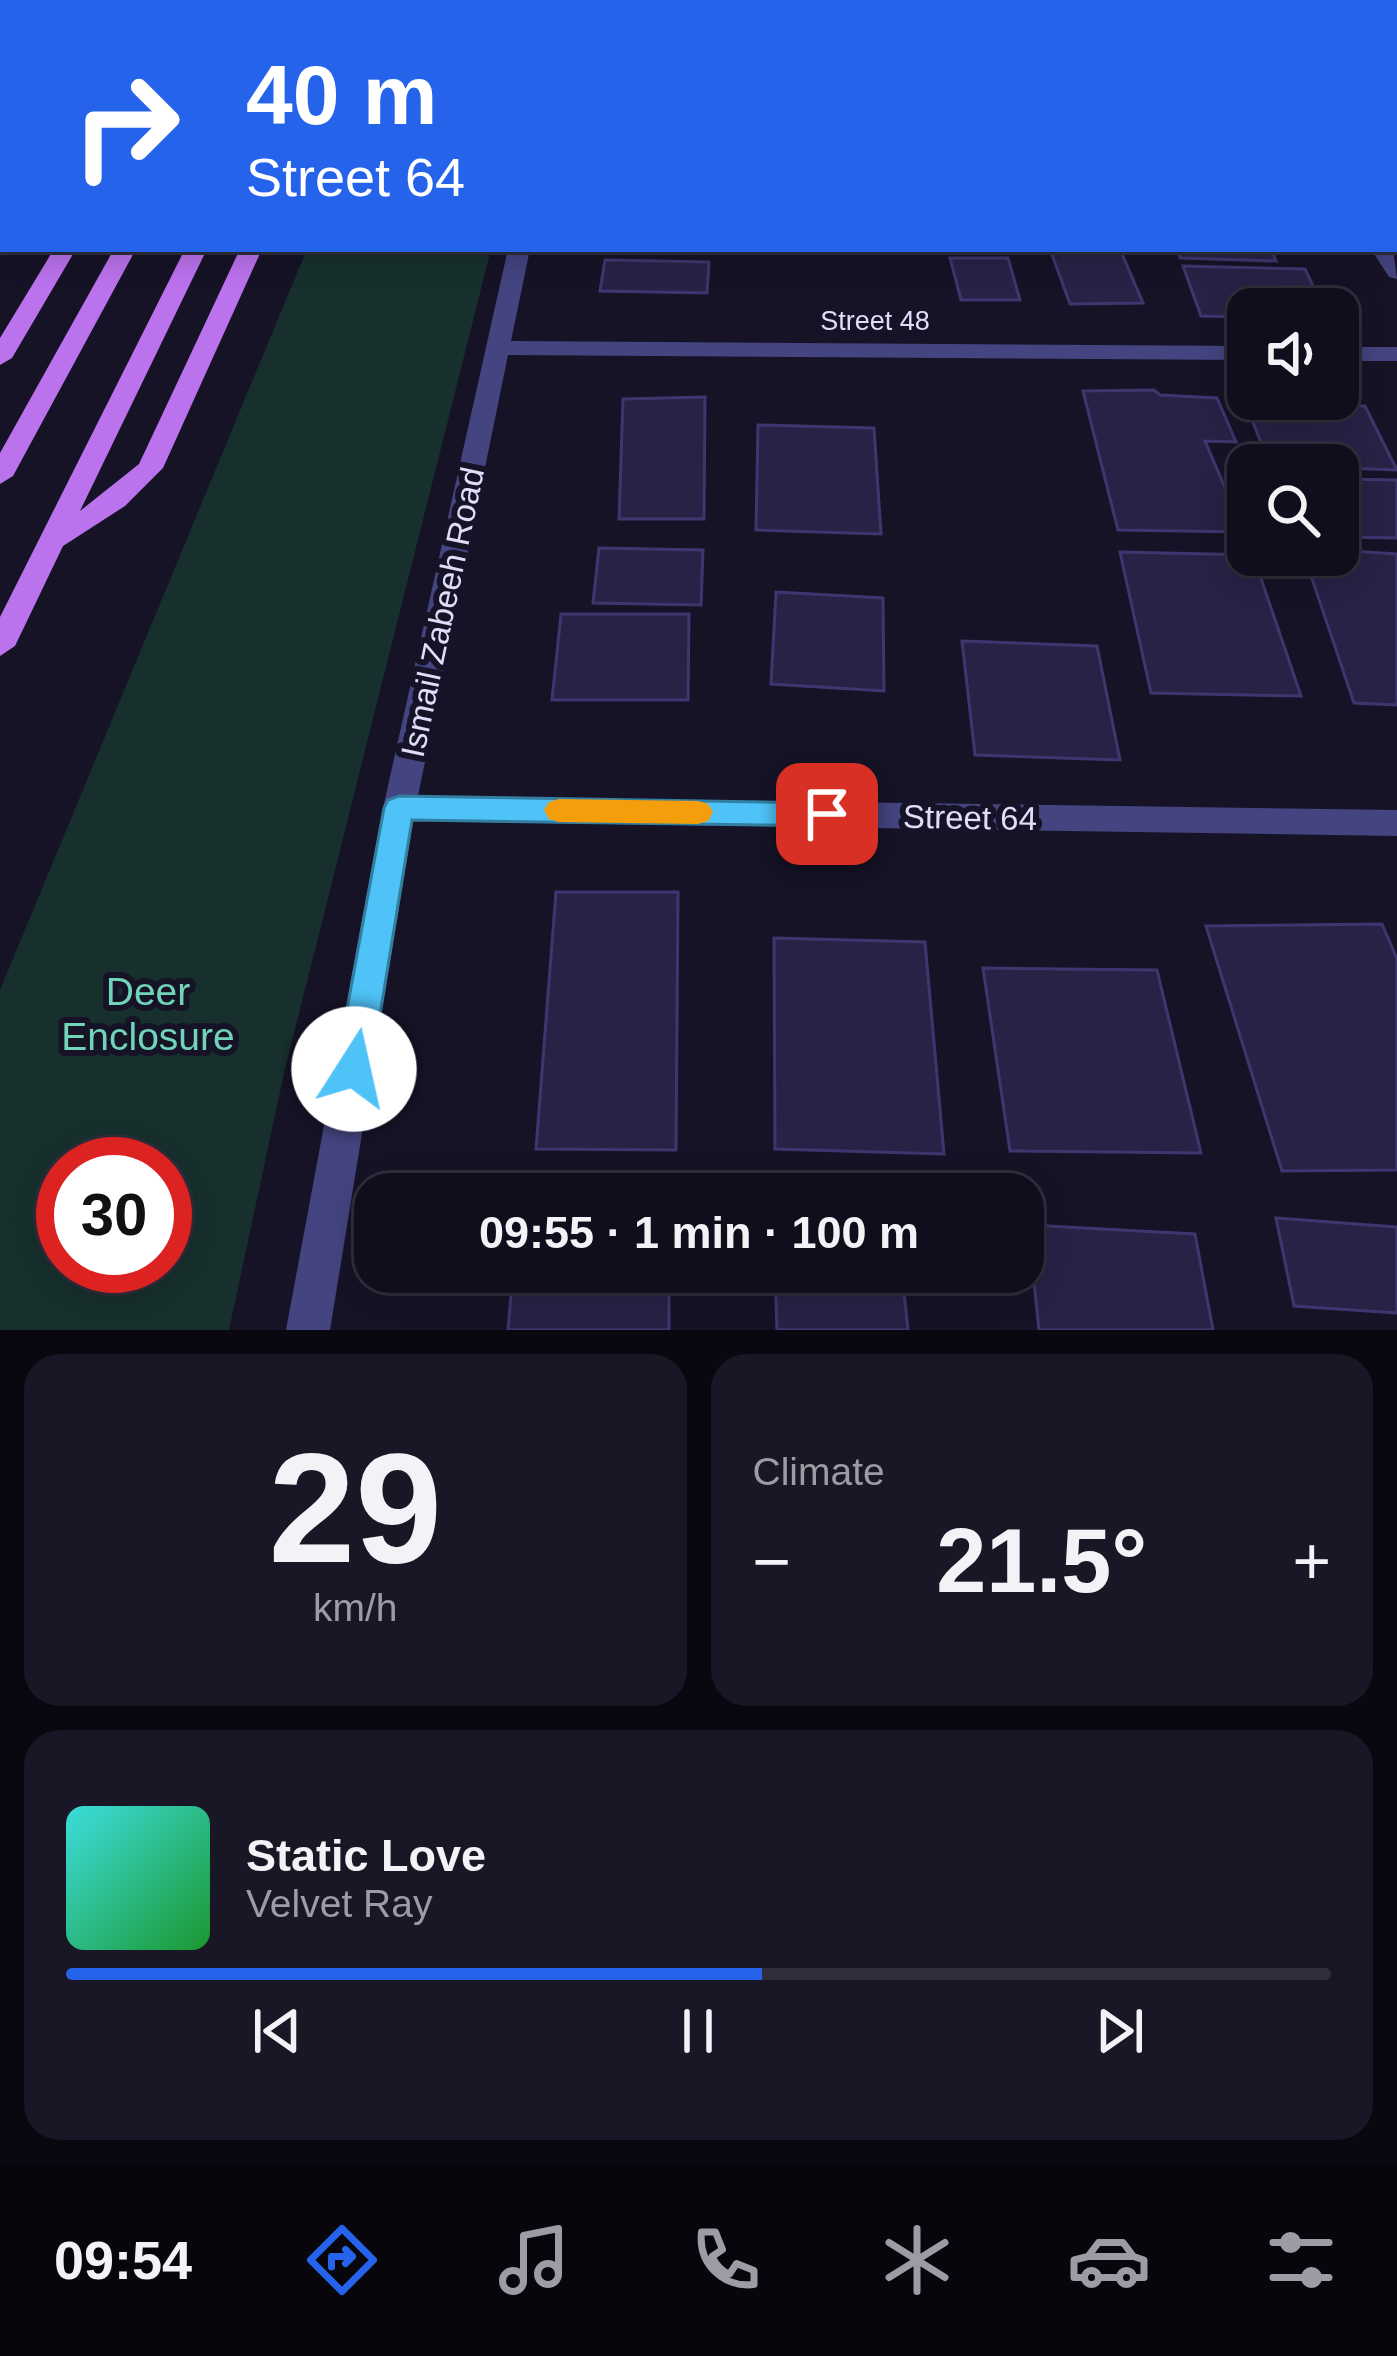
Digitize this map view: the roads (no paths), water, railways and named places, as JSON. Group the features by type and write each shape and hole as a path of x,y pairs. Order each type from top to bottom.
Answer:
{"main road":[{"path":"0,358 62,252"},
{"path":"0,476 123,252"},
{"path":"0,646 195,252"},
{"path":"55,539 116,500 150,468 250,252"}],"street":[{"name":"Ismail Zabeeh Road","path":"308,1330 399,808 518,252"},
{"name":"Street 48","path":"501,348 1227,353"},
{"path":"1359,354 1397,354"},
{"name":"Street 64","path":"399,808 1397,823"}],"park label":[{"name":"Deer Enclosure","path":"148,1014"}]}
